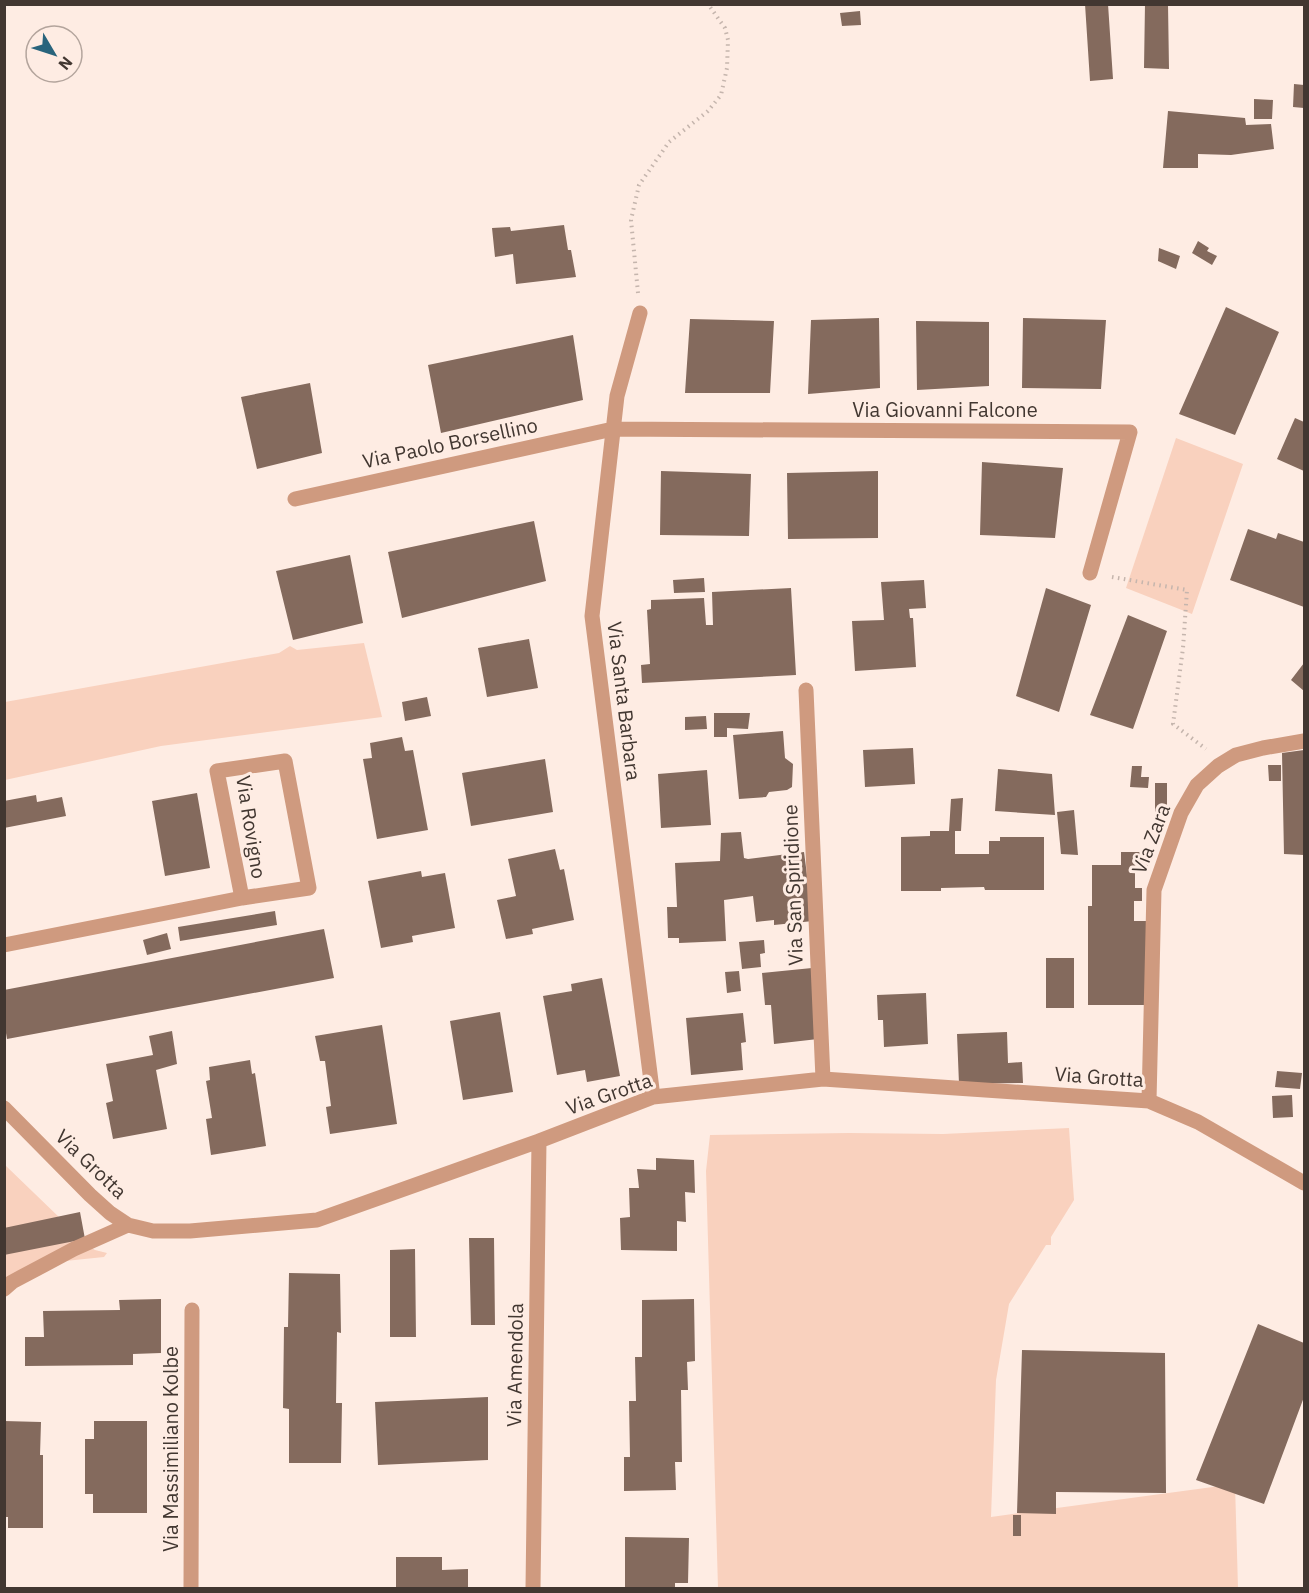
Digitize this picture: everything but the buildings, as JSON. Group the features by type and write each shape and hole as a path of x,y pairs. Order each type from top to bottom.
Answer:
{"street":[{"name":"Via Santa Barbara","path":"640,313 617,396 592,616 653,1098"},
{"name":"Via Paolo Borsellino","path":"295,499 613,429"},
{"name":"Via Giovanni Falcone","path":"613,429 1130,432 1090,573"},
{"name":"Via San Spiridione","path":"806,690 823,1079"},
{"name":"Via Zara","path":"1149,1101 1154,890 1182,813 1197,785 1224,762 1236,755 1263,748 1305,741"},
{"name":"Via Rovigno","path":"4,945 242,898 309,888 285,761 217,771 242,898"},
{"name":"Via Grotta","path":"4,1108 110,1213 129,1225 153,1231 190,1231 316,1220 653,1098 823,1079 1149,1101 1198,1122 1305,1183"},
{"name":"Via Amendola","path":"533,1588 538,1141"},
{"path":"4,1289 12,1282 74,1249 129,1225"},
{"name":"Via Massimiliano Kolbe","path":"191,1588 192,1310"}],"path":[{"path":"640,313 631,220 639,185 669,141 708,111 721,95 728,68 727,34 708,4"},
{"path":"1090,573 1187,590 1183,648 1173,724 1224,762"}],"shaded area":[{"path":"1176,438 1243,464 1192,614 1126,588"},
{"path":"364,643 382,717 161,746 5,780 5,702 279,653 290,646 297,650"},
{"path":"1069,1128 1074,1200 1051,1237 1051,1245 1046,1245 1009,1304 996,1380 991,1517 1235,1484 1238,1588 718,1588 706,1171 710,1135 943,1134"},
{"path":"5,1165 90,1247 107,1253 104,1257 36,1264 5,1289"}]}
